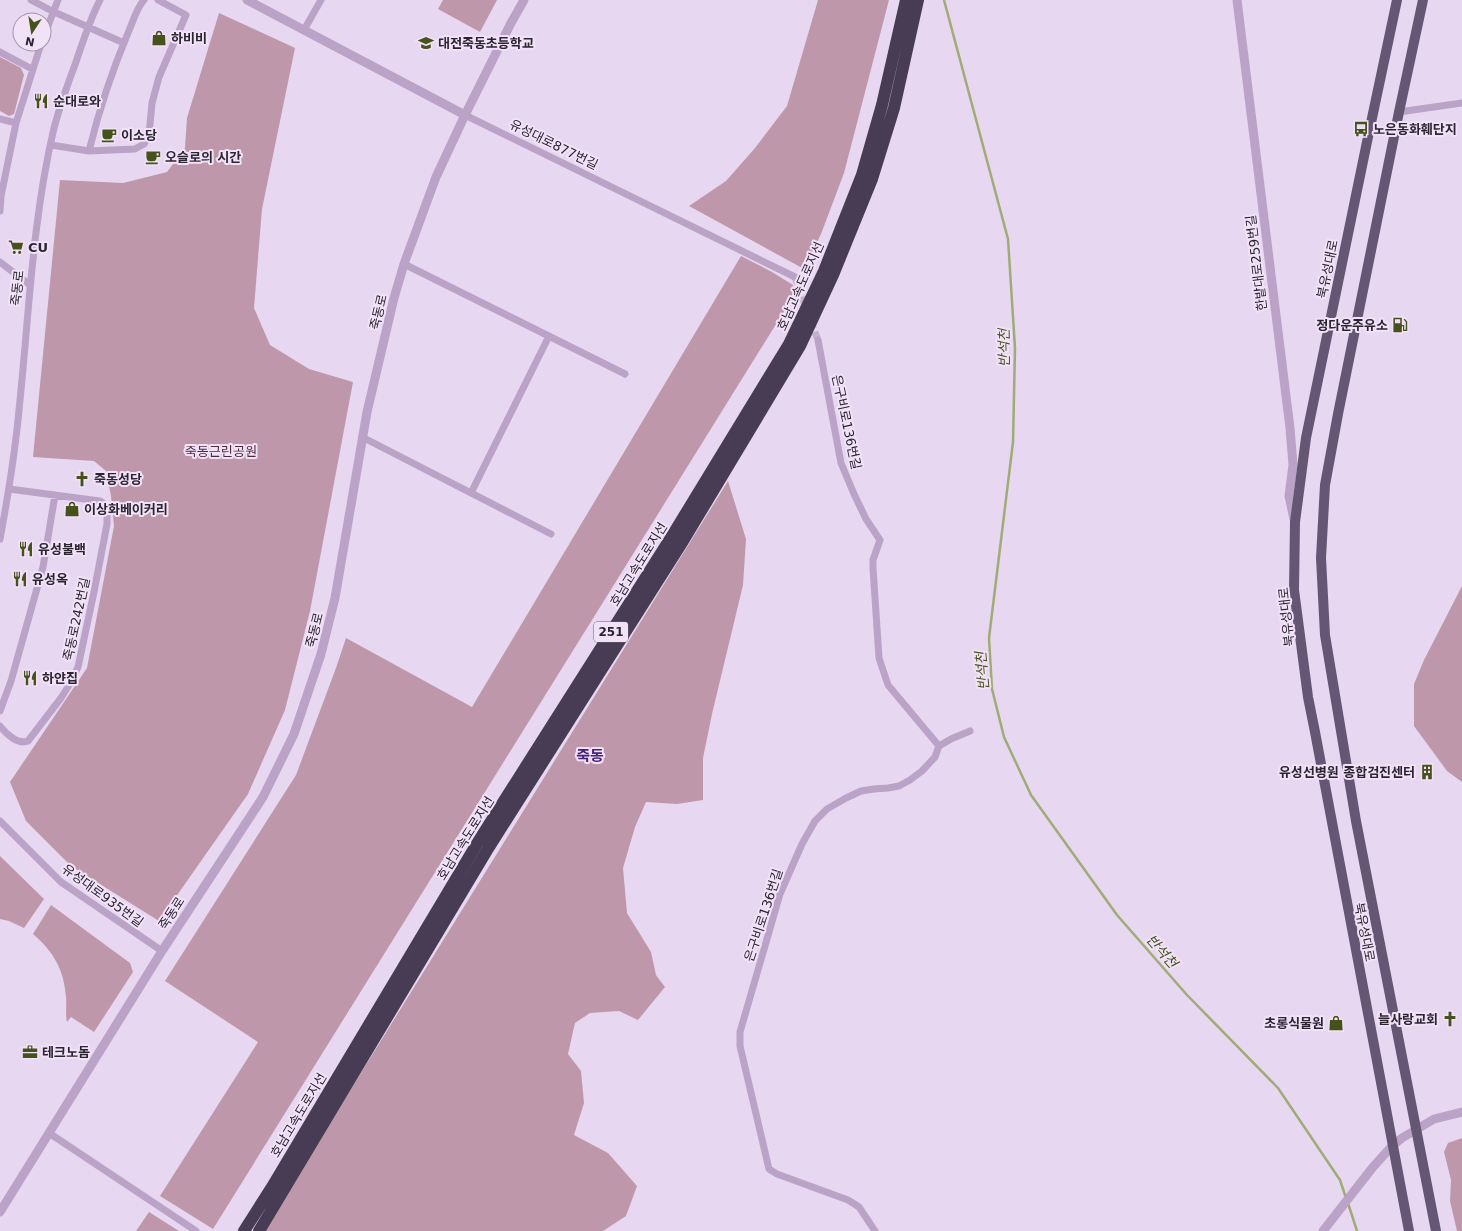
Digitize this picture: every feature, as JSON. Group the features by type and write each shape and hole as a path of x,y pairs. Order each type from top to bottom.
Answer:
{"highway":[{"name":"호남고속도로지선","path":"244,1231 272,1187 478,842 672,536 789,344 824,271 862,175 913,2"},
{"name":"호남고속도로지선","path":"259,1231 489,847 683,541 800,346 833,275 872,179 894,108 913,2"}],"main road":[{"name":"북유성대로","path":"1398,0 1306,438 1295,522 1294,590 1308,697 1409,1231"},
{"name":"북유성대로","path":"1423,0 1399,112 1325,484 1321,558 1325,635 1356,822 1436,1231"}],"street":[{"path":"31,0 124,43"},
{"path":"52,11 58,0"},
{"name":"죽동로","path":"0,539 9,489 19,411 30,285 39,208 55,127 69,80 88,27 100,0"},
{"path":"89,150 99,112 124,43 138,10 144,0"},
{"path":"51,145 89,150 135,149 144,144 149,135 152,103 159,77 186,15 158,0"},
{"name":"유성대로877번길","path":"247,0 465,114 795,277"},
{"path":"304,30 321,0"},
{"name":"죽동로","path":"0,1212 162,951 263,797 294,734 321,654 335,598 362,437 394,298 404,264 436,177 465,114 524,0"},
{"name":"한밭대로259번길","path":"1237,0 1285,388 1292,453 1289,496 1295,522"},
{"path":"0,52 32,69"},
{"path":"0,211 1,189 16,123 38,52"},
{"path":"1399,112 1462,103"},
{"path":"0,119 16,123"},
{"path":"0,262 30,285"},
{"path":"404,264 625,374"},
{"path":"471,493 549,336"},
{"name":"은구비로136번길","path":"818,340 841,463 866,519 877,532 880,540 873,560 873,568 879,658 882,671 888,684 939,746 936,757 922,771 910,780 899,786 874,788 861,791 828,809 815,821 802,844 780,894 740,1032 740,1046 769,1169 776,1174 848,1200 859,1207 875,1231"},
{"path":"362,437 551,534"},
{"name":"죽동로242번길","path":"0,726 18,742 28,741 61,698 71,682 78,667 94,592 106,532 107,510 100,501 9,489"},
{"path":"0,711 11,681 43,567 55,495"},
{"path":"939,746 970,731"},
{"name":"유성대로935번길","path":"0,821 61,882 162,951"},
{"path":"1323,1231 1392,1146 1434,1119 1462,1112"},
{"path":"49,1133 196,1231"}],"green space":[{"path":"443,0 497,0 480,32 438,9"},
{"path":"818,0 889,0 844,173 821,234 804,269 689,206 726,181 755,148 787,106"},
{"name":"죽동근린공원","path":"219,13 295,48 262,209 254,308 270,345 309,369 353,382 310,611 285,710 248,794 159,921 71,866 26,821 10,782 87,668 114,526 111,496 106,471 94,461 33,457 60,180 123,183 167,172 185,148 187,118"},
{"path":"0,57 21,68 24,75 14,114 9,116 0,111"},
{"path":"741,256 793,285 793,297 213,1229 160,1196 258,1042 165,981 296,775 346,638 472,707"},
{"path":"728,481 746,539 743,585 703,758 703,800 677,804 646,802 635,827 623,868 627,913 651,952 656,975 665,987 638,1020 619,1011 590,1013 575,1023 568,1054 581,1071 584,1103 574,1135 608,1153 637,1186 626,1216 603,1231 265,1231 328,1126"},
{"path":"1462,586 1462,782 1447,771 1414,726 1414,684 1424,660"},
{"path":"0,856 44,899 24,928 9,921 0,919"},
{"path":"51,905 130,963 133,972 94,1032 71,1017 67,1022 65,987 57,962 47,948 33,934"},
{"path":"1462,1138 1462,1231 1457,1231 1450,1201 1451,1180 1444,1152 1448,1143"},
{"path":"149,1212 179,1231 136,1231"}],"waterway":[{"name":"반석천","path":"944,0 1008,239 1015,348 1013,442 989,638 992,689 1004,737 1031,795 1117,915 1187,995 1278,1088 1340,1180 1346,1198"},
{"name":"반석천","path":"1348,1203 1357,1231"}],"tunnel":[{"path":"795,277 806,308"},
{"path":"811,322 818,340"}],"place":[{"name":"하비비","path":"159,38"},
{"name":"대전죽동초등학교","path":"426,43"},
{"name":"순대로와","path":"41,101"},
{"name":"노은동화훼단지","path":"1361,129"},
{"name":"이소당","path":"109,135"},
{"name":"오슬로의 시간","path":"153,157"},
{"name":"CU","path":"16,247"},
{"name":"정다운주유소","path":"1400,325"},
{"name":"죽동성당","path":"82,479"},
{"name":"이상화베이커리","path":"72,509"},
{"name":"유성불백","path":"26,549"},
{"name":"유성옥","path":"20,579"},
{"name":"하얀집","path":"30,678"},
{"name":"유성선병원 종합검진센터","path":"1427,772"},
{"name":"늘사랑교회","path":"1450,1019"},
{"name":"초롱식물원","path":"1336,1023"},
{"name":"테크노돔","path":"30,1052"}],"district":[{"name":"죽동","path":"590,756"}]}
